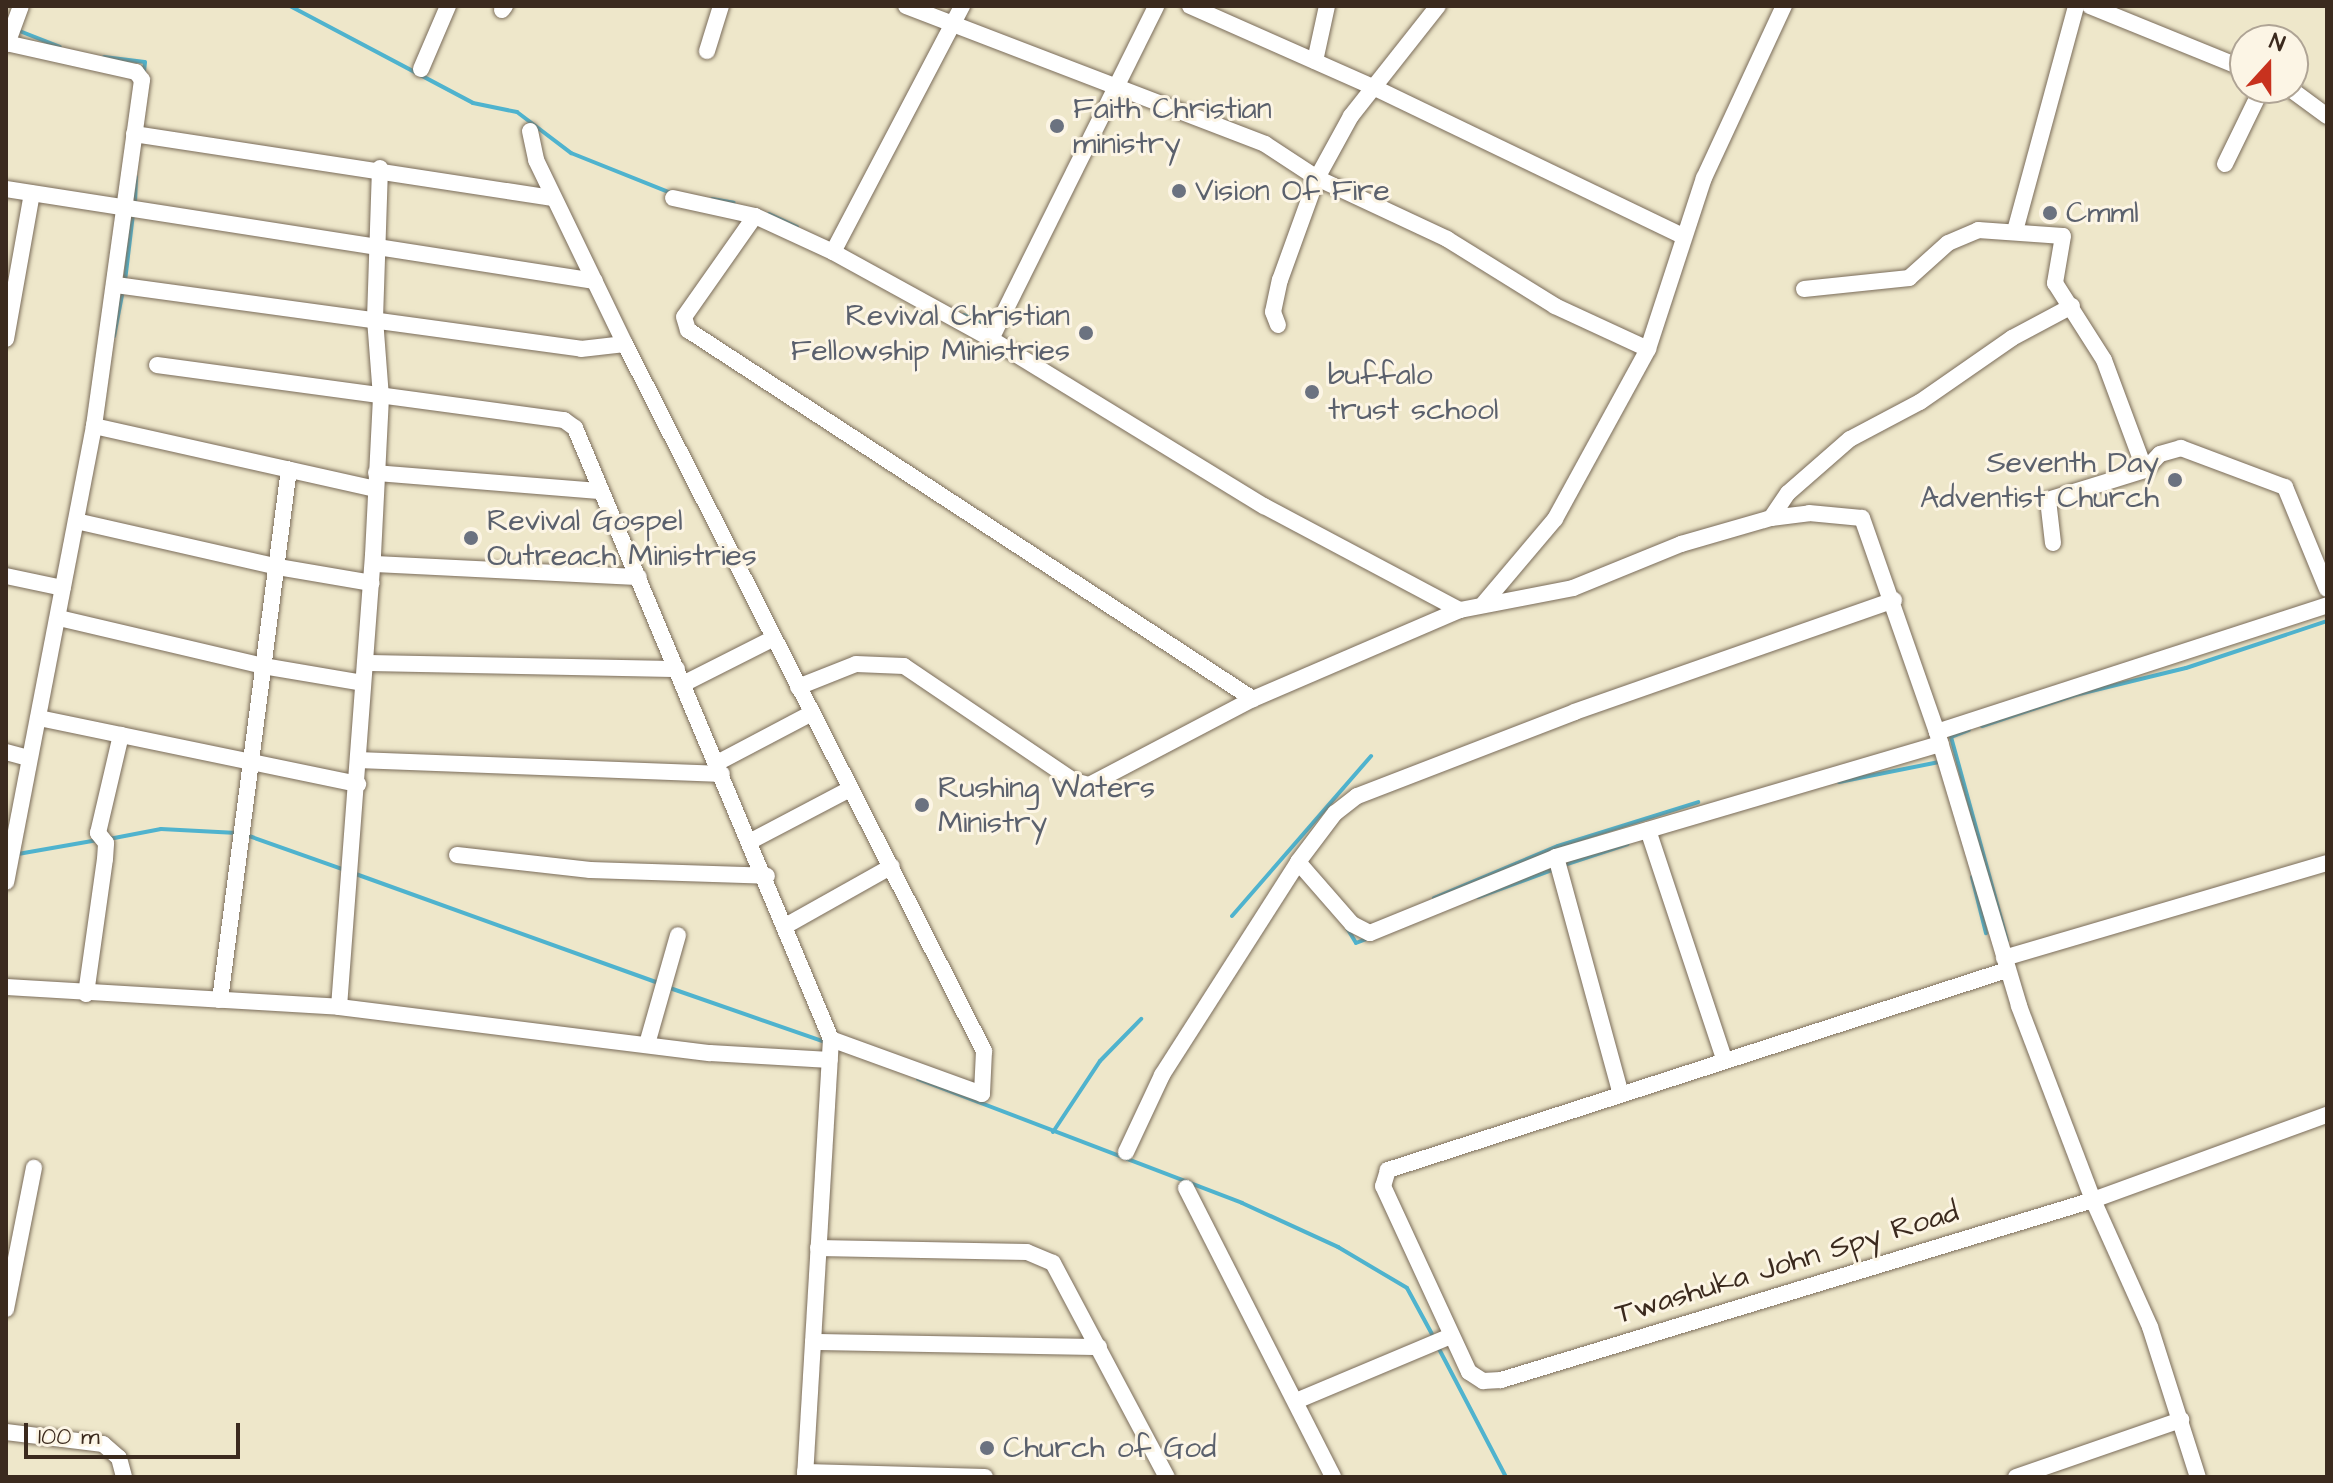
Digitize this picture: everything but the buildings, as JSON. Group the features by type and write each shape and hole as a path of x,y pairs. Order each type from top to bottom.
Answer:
{"street":[{"path":"6,882 94,426 128,207 142,80 136,72 7,44 21,6"},
{"path":"421,69 448,6"},
{"path":"707,51 721,6"},
{"path":"906,6 1252,138 1317,178 1447,239 1555,306 1648,349"},
{"path":"833,252 962,6"},
{"path":"991,339 1156,6"},
{"path":"1190,6 1373,87 1681,235"},
{"path":"1315,61 1327,6"},
{"path":"1278,325 1273,312 1280,280 1317,178 1373,87 1438,6"},
{"path":"1484,603 1555,519 1648,349 1677,267 1681,235 1784,6"},
{"path":"2015,231 2076,6"},
{"path":"2090,6 2229,62"},
{"path":"2309,103 2327,116"},
{"path":"2225,164 2254,104"},
{"path":"530,131 553,198 625,344 984,1051 982,1094 831,1039"},
{"path":"134,134 380,168 553,198"},
{"path":"339,1007 373,564 381,397 375,319 380,246 380,168"},
{"path":"6,189 595,281"},
{"path":"6,339 32,193"},
{"path":"673,198 755,216 833,252 991,339 1264,506 1460,610"},
{"path":"755,216 684,317 688,330 1253,699"},
{"path":"1804,289 1890,284 1909,278 1962,235 2015,231 2063,236 2053,275 2104,360 2145,470"},
{"path":"116,285 581,349 625,344"},
{"path":"1771,518 1788,493 1850,439 1920,402 2012,338 2072,306"},
{"path":"157,365 568,421 639,577 767,876 831,1039 805,1474 985,1477"},
{"path":"94,426 289,469 376,481 600,491"},
{"path":"2053,543 2048,500 2145,470 2160,454 2181,448 2285,487 2327,589"},
{"path":"220,1000 289,469"},
{"path":"798,687 865,662 904,666 1062,773 1089,785 1253,699 1460,610 1573,588 1681,544 1771,518 1856,514 1871,533 1894,600 1939,738 2005,964 2093,1200 2130,1275 2198,1477"},
{"path":"76,521 278,567 372,583"},
{"path":"373,564 639,577"},
{"path":"6,576 63,588"},
{"path":"1126,1152 1162,1075 1298,862 1335,813 1357,796 1575,712 1894,600"},
{"path":"1298,862 1357,930 1370,933 1556,857 1939,738 2327,605"},
{"path":"59,618 263,666 363,683"},
{"path":"365,663 680,676 774,638"},
{"path":"359,760 720,769 812,713"},
{"path":"39,718 358,784"},
{"path":"86,994 105,859 106,843 98,833 121,735"},
{"path":"6,752 29,758"},
{"path":"751,841 850,789"},
{"path":"1648,830 1724,1059"},
{"path":"457,855 604,871 767,876"},
{"path":"1556,857 1621,1094 2005,964 2327,863"},
{"path":"787,925 892,866"},
{"path":"647,1044 678,935"},
{"path":"6,987 339,1007 647,1044 830,1060"},
{"name":"Twashuka John Spy Road","path":"1621,1094 1383,1174 1383,1186 1469,1372 1493,1382 2093,1200 2327,1115"},
{"path":"6,1309 34,1168"},
{"path":"1186,1188 1333,1477"},
{"path":"818,1248 1041,1256 1063,1274 1167,1477"},
{"path":"1296,1401 1451,1336"},
{"path":"813,1342 1099,1347"},
{"path":"2016,1477 2181,1420"},
{"path":"6,1432 103,1444 119,1458 124,1477"}],"waterway":[{"path":"290,6 473,103 517,112 571,153 671,193"},
{"path":"17,30 60,47"},
{"path":"104,57 145,62 144,71"},
{"path":"135,204 136,177"},
{"path":"712,199 734,203"},
{"path":"125,281 133,214"},
{"path":"769,214 797,227"},
{"path":"114,336 123,290"},
{"path":"964,315 993,329"},
{"path":"1982,726 2075,695 2186,668 2327,621"},
{"path":"1969,730 1951,737 2007,940"},
{"path":"1232,916 1371,756"},
{"path":"1839,782 1939,762"},
{"path":"1434,898 1558,846 1698,802"},
{"path":"109,839 161,829 237,833"},
{"path":"249,836 342,869"},
{"path":"18,854 98,840"},
{"path":"1564,865 1628,844"},
{"path":"1478,897 1555,869"},
{"path":"353,873 658,983"},
{"path":"1972,877 1986,933"},
{"path":"1347,928 1356,943 1369,938"},
{"path":"667,987 825,1042"},
{"path":"1053,1132 1100,1061 1141,1019"},
{"path":"918,1079 1242,1203 1338,1247 1407,1288 1432,1334"},
{"path":"1438,1347 1506,1477"}],"place":[{"name":"Faith Christian ministry","path":"1057,126"},
{"name":"Vision Of Fire","path":"1179,191"},
{"name":"Cmml","path":"2050,213"},
{"name":"Revival Christian Fellowship Ministries","path":"1086,333"},
{"name":"buffalo trust school","path":"1312,392"},
{"name":"Seventh Day Adventist Church","path":"2175,480"},
{"name":"Revival Gospel Outreach Ministries","path":"471,538"},
{"name":"Rushing Waters Ministry","path":"922,805"},
{"name":"Church of God","path":"987,1448"}]}
